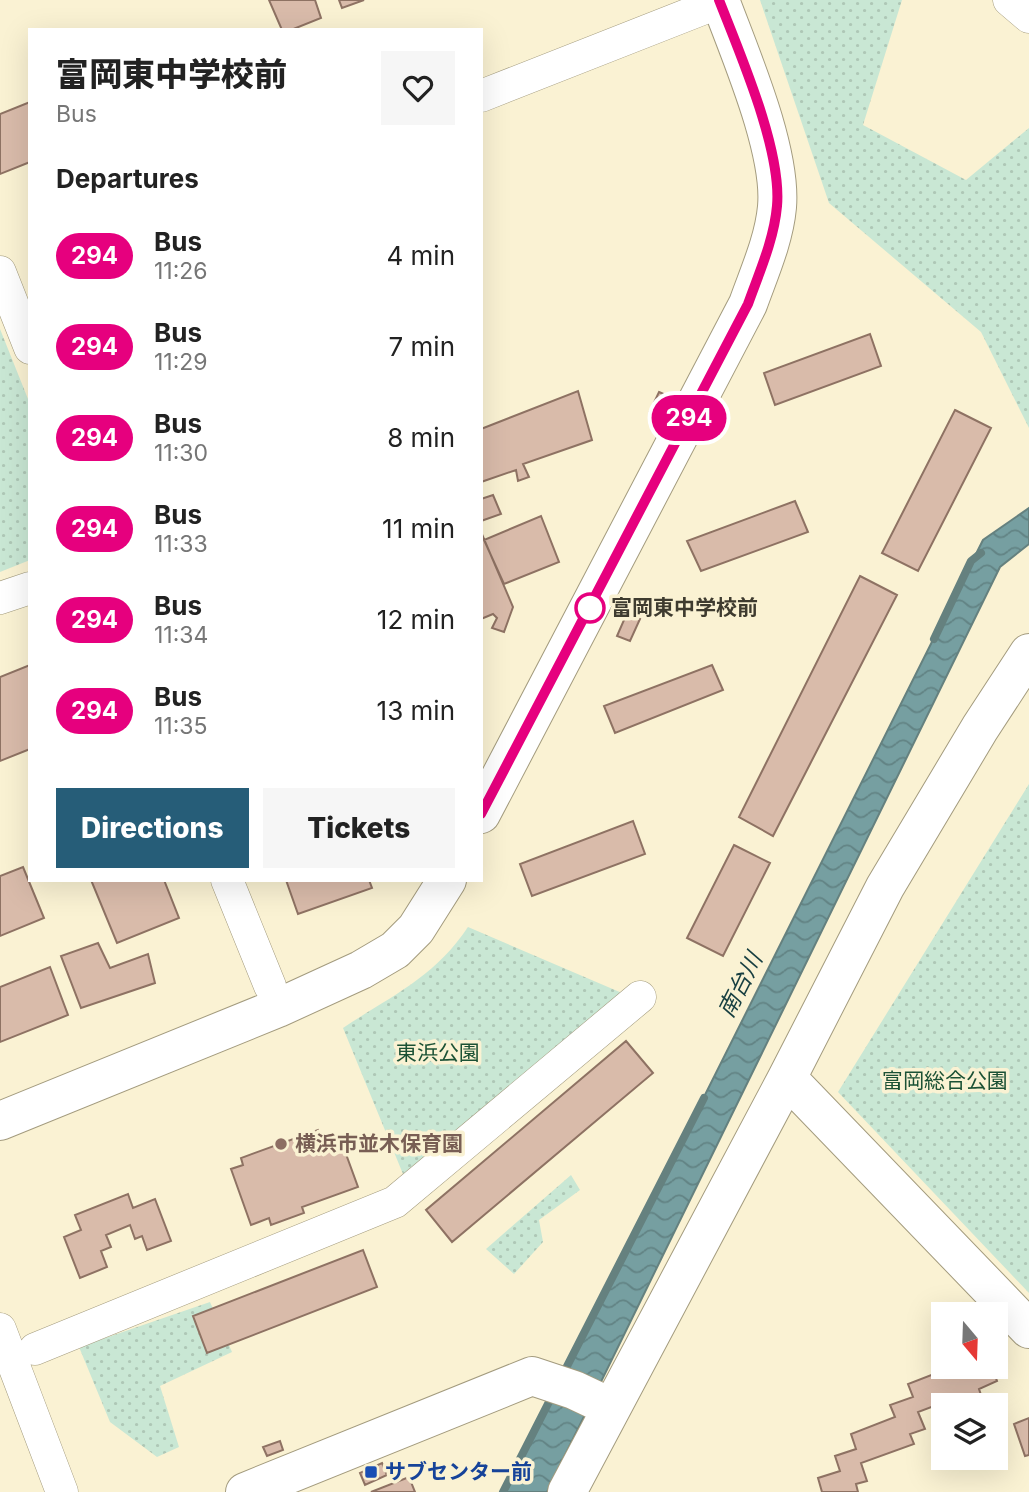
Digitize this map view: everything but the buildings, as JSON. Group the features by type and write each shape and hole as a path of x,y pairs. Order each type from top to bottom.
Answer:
{"street":[{"path":"483,95 720,1 754,95 777,185 772,237 748,304 483,810"},
{"path":"9,278 28,341"},
{"path":"0,598 28,588"},
{"path":"567,1492 788,1078 885,887 980,728 1029,653"},
{"path":"228,882 270,986"},
{"path":"0,1121 278,1008 361,970 395,950 416,929 446,882"},
{"path":"35,1349 395,1202 640,997"},
{"path":"788,1078 1029,1329"},
{"path":"0,1329 62,1492"},
{"path":"244,1492 532,1376 574,1390 610,1407"}],"green space":[{"path":"760,0 902,0 863,125 966,180 1029,128 1029,428 981,332 829,203"},
{"path":"0,329 28,399 28,561 0,572"},
{"name":"富岡総合公園","path":"1029,784 1029,1293 838,1092"},
{"name":"東浜公園","path":"468,927 622,993 403,1174 343,1028 427,972"},
{"path":"571,1175 580,1190 539,1220 543,1242 514,1274 486,1249"},
{"path":"210,1302 232,1352 160,1386 179,1447 157,1457 110,1422 79,1347"}],"water":[{"path":"1029,508 1029,544 1000,567 547,1492 506,1492 983,540"}],"waterway":[{"name":"南台川","path":"934,639 971,561 981,553"},
{"name":"南台川","path":"562,1376 704,1098"},
{"name":"南台川","path":"503,1492 553,1394"}],"bus line":[{"name":"294","path":"483,810 748,304 772,237 777,206 773,161 754,95 719,0"}],"place":[{"name":"富岡東中学校前","path":"590,608"},
{"name":"横浜市並木保育園","path":"281,1144"},
{"name":"サブセンター前","path":"371,1472"}]}
